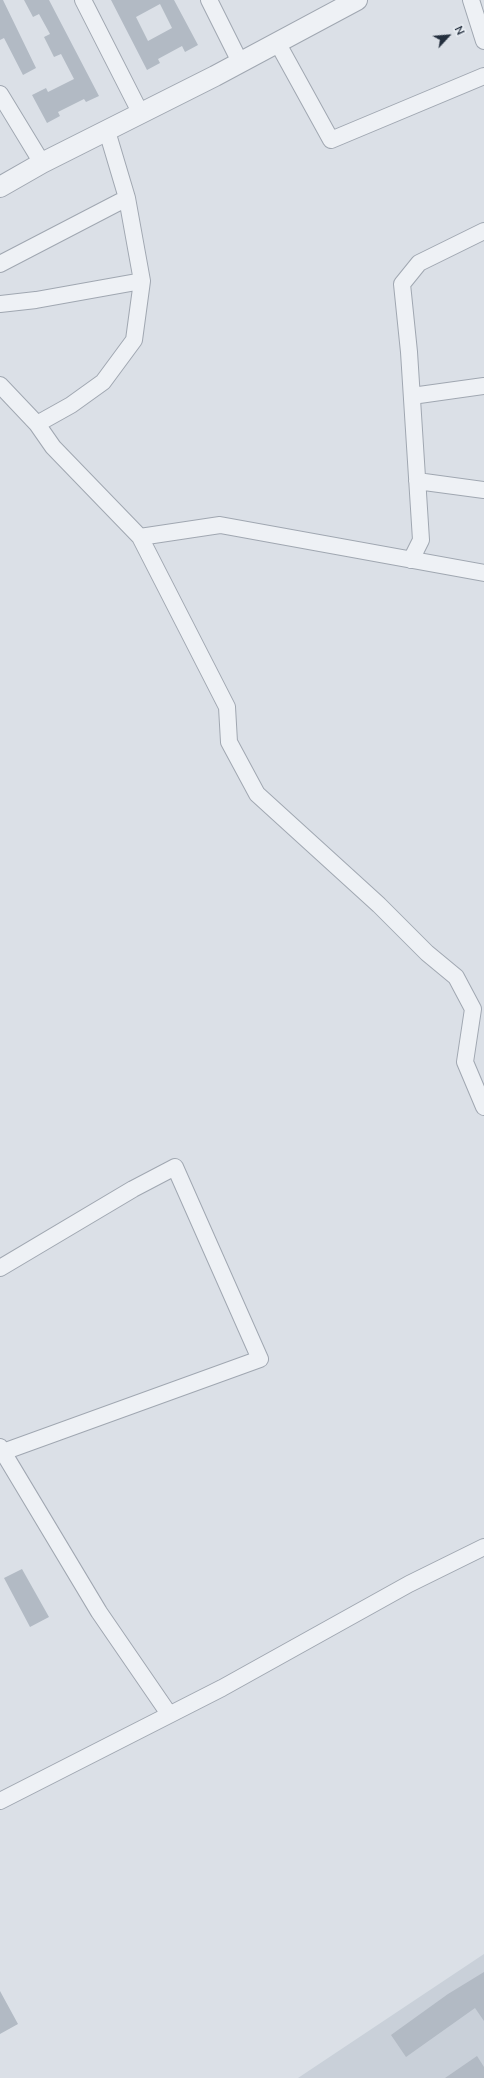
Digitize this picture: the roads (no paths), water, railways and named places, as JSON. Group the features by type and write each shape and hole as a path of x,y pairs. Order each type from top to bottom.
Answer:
{"street":[{"path":"83,0 141,114"},
{"path":"209,0 240,62"},
{"path":"0,187 42,163 141,114 357,0"},
{"path":"472,0 484,41"},
{"path":"277,42 331,140 484,76"},
{"path":"0,94 42,163"},
{"path":"37,424 71,405 103,382 134,340 142,281 127,198 107,131"},
{"path":"0,264 127,198"},
{"path":"411,560 421,540 412,396 402,284 419,264 484,231"},
{"path":"0,304 36,300 142,281"},
{"path":"0,385 37,424 53,447 140,537 227,706 229,742 257,794 379,905 426,953 456,977 473,1009 465,1062 484,1107"},
{"path":"412,396 484,386"},
{"path":"417,481 484,490"},
{"path":"140,537 220,525 484,573"},
{"path":"0,1268 133,1189 175,1167 260,1358 1,1449 99,1612 169,1714"},
{"path":"0,1801 222,1688 409,1584 484,1547"}]}
